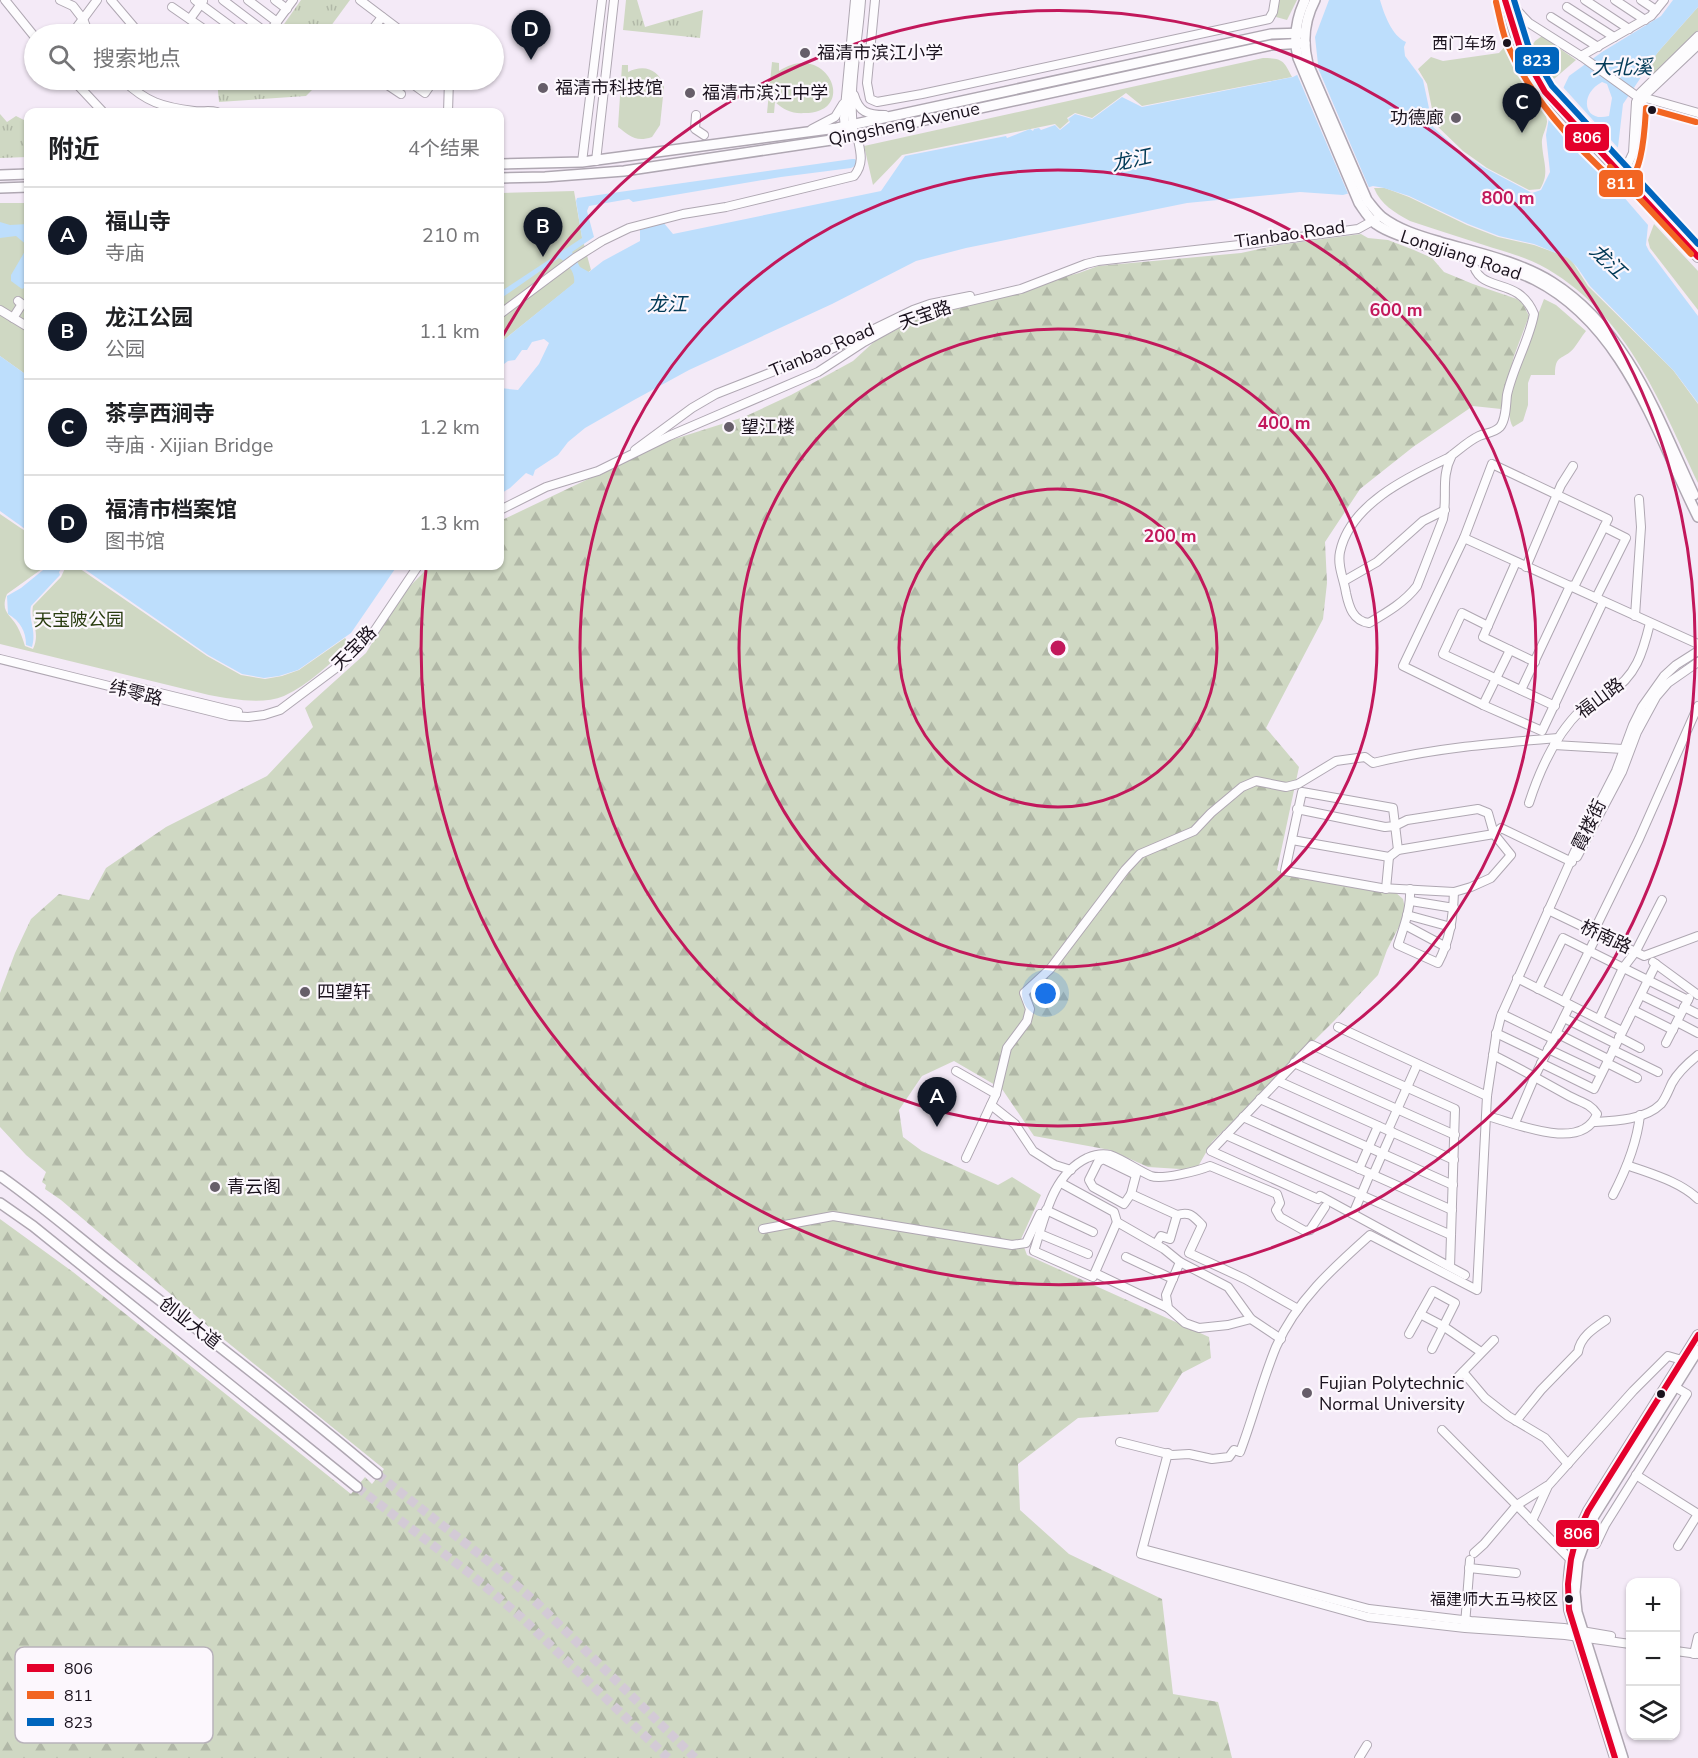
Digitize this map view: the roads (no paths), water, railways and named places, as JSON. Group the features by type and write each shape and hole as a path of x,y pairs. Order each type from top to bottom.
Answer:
{"main road":[{"name":"Longjiang Road","path":"1305,0 1298,17 1303,63 1363,201 1383,228 1414,242 1516,272 1550,289 1575,309 1600,333 1616,354 1640,395 1698,517"},
{"name":"Longjiang Road","path":"1300,33 1315,0"},
{"path":"1509,2 1511,28 1536,79 1627,176 1698,257"},
{"path":"1274,33 1289,26 1298,17"},
{"name":"Qingsheng Avenue","path":"504,164 596,161 848,126 1274,33 1300,33"},
{"name":"Qingsheng Avenue","path":"504,178 624,171 852,136 1271,45 1300,43"},
{"path":"1271,45 1288,49 1303,63"},
{"path":"0,175 24,174"},
{"path":"1627,176 1698,248"},
{"path":"0,188 24,187"},
{"name":"Longjiang Road","path":"1375,217 1416,235 1533,272 1552,282 1584,309 1611,337 1630,364 1658,416 1698,503"},
{"name":"创业大道","path":"0,1176 32,1198 104,1257 302,1410 377,1474"},
{"name":"创业大道","path":"0,1203 69,1255 357,1487"},
{"path":"1623,1758 1580,1634 1569,1610 1569,1558 1579,1527 1588,1511 1698,1335"},
{"path":"1616,1758 1580,1634 1576,1576 1578,1561 1588,1529 1606,1497 1698,1350"}],"street":[{"path":"5,0 24,24"},
{"path":"60,0 73,6 84,24"},
{"path":"77,24 96,0"},
{"path":"111,0 131,24"},
{"path":"223,0 255,24"},
{"path":"248,0 277,22 293,0"},
{"path":"275,0 287,9"},
{"path":"361,0 391,24"},
{"path":"582,162 602,0"},
{"path":"596,161 614,0"},
{"path":"875,0 867,83 870,99 877,102 1269,19"},
{"path":"1274,33 1269,19 1275,0"},
{"path":"1585,0 1629,29"},
{"path":"1615,0 1645,20"},
{"path":"1641,0 1656,10"},
{"path":"1583,58 1598,46 1645,20 1664,0"},
{"path":"190,19 200,1 229,24"},
{"path":"848,126 858,2"},
{"path":"504,311 566,264 602,241 643,224 726,207 854,176 861,168 862,161 848,126 845,100 858,2"},
{"path":"1509,2 1529,23 1638,97 1698,113"},
{"path":"172,7 197,24"},
{"path":"1567,7 1614,38"},
{"path":"377,24 382,17"},
{"path":"1551,17 1598,46"},
{"path":"1627,176 1640,157 1638,97 1644,87 1698,36"},
{"path":"1638,97 1698,45"},
{"path":"1118,52 1121,66"},
{"path":"852,89 857,104 866,113 898,115"},
{"path":"82,90 99,108"},
{"path":"135,90 149,101 168,108"},
{"path":"395,90 401,94"},
{"path":"448,108 449,90"},
{"path":"804,132 819,127 835,117 845,100"},
{"path":"866,113 873,101"},
{"path":"696,116 695,129 704,135"},
{"name":"Tianbao Road","path":"504,506 545,484 597,468 628,454 692,408 716,394 841,345 894,318 930,304 1020,286 1072,264 1096,257 1247,241 1358,225 1375,217"},
{"name":"天宝路","path":"504,506 546,487 598,471 669,436 818,372 864,342 915,314 1021,289 1098,261 1358,229 1375,217"},
{"path":"1452,455 1447,464 1443,487 1445,510 1417,586 1410,594 1369,623 1356,619 1340,567 1340,553 1348,533 1364,509 1390,488 1452,455 1479,436 1500,428 1503,422 1510,383 1534,314 1523,296 1514,290 1487,282 1478,276 1474,271 1472,259"},
{"path":"13,318 22,304 18,301"},
{"path":"0,310 24,325"},
{"path":"1521,690 1570,586 1575,585 1604,527 1608,519 1492,464 1464,538 1403,666 1542,731 1555,706 1626,538 1604,527"},
{"path":"1526,567 1557,495 1573,466"},
{"path":"1635,616 1641,527 1639,499"},
{"path":"1344,581 1377,562 1423,521 1445,510"},
{"path":"1464,538 1698,644"},
{"path":"1516,562 1484,637 1535,662"},
{"path":"273,711 354,649 368,634 410,570"},
{"name":"天宝路","path":"273,711 292,701 344,662 371,636 415,570"},
{"path":"1488,626 1462,613 1443,654 1555,706"},
{"name":"福山路","path":"1528,803 1556,741 1583,707 1610,693 1631,674 1644,648 1650,623"},
{"path":"1483,705 1510,650"},
{"name":"霞楼街","path":"1572,862 1575,851 1616,771 1633,724 1652,691 1676,665 1698,651"},
{"name":"纬零路","path":"0,654 232,711 273,711"},
{"name":"纬零路","path":"0,659 230,716 248,717 273,711"},
{"name":"霞楼街","path":"1572,862 1580,854 1622,772 1637,732 1656,697 1668,683 1698,662"},
{"path":"1515,1123 1534,1076 1564,1018 1567,1003 1596,932 1698,706"},
{"path":"966,1158 996,1094 1007,1048 1027,1021 1030,1009 1024,993 1050,969 1125,870 1140,854 1194,831 1242,787 1256,781 1286,787 1298,784 1336,761 1365,757 1372,763 1438,750 1556,741 1623,749"},
{"path":"1297,809 1385,826 1395,826 1407,820 1478,809 1488,813 1494,834 1511,855 1491,878 1454,892 1386,889 1285,871 1297,809 1302,792 1393,808 1395,826 1398,850"},
{"path":"1120,1442 1173,1455 1189,1454 1212,1460 1229,1457 1234,1450 1240,1452 1281,1339 1298,1309 1337,1264 1370,1235 1477,1290 1487,1096 1496,1033 1517,978 1572,862 1501,828 1494,834 1398,850 1389,857 1386,889"},
{"path":"1292,840 1389,857"},
{"path":"1410,890 1411,901 1398,945 1437,963 1446,947 1451,927 1454,892"},
{"path":"1599,1019 1623,968 1636,951 1662,900"},
{"path":"1411,901 1454,908"},
{"name":"桥南路","path":"1548,910 1644,956 1698,936"},
{"path":"1407,915 1451,927"},
{"path":"1405,925 1446,947"},
{"path":"1538,989 1563,938 1648,980 1698,1033"},
{"path":"1644,956 1695,993 1680,1015 1666,1043"},
{"path":"1545,1056 1594,1089 1656,964"},
{"path":"1517,978 1599,1019 1618,1040 1658,1072"},
{"path":"1641,994 1680,1015"},
{"path":"1633,1010 1680,1015 1698,1014"},
{"path":"1502,1014 1555,1036 1637,1078"},
{"path":"1564,1018 1640,1048"},
{"path":"1338,1027 1487,1096"},
{"path":"1496,1033 1545,1056 1601,1074"},
{"path":"1450,1267 1455,1109 1312,1045 1211,1151 1318,1200 1320,1196 1450,1267 1466,1275"},
{"path":"1486,1116 1555,1134 1571,1134 1585,1130 1594,1122 1597,1114 1593,1108 1493,1055"},
{"path":"1594,1122 1613,1121 1640,1115 1662,1103 1673,1081 1698,1055"},
{"path":"1294,1064 1455,1135"},
{"path":"1353,1214 1383,1154 1397,1110 1417,1065"},
{"path":"956,1071 996,1094"},
{"path":"1278,1081 1454,1160"},
{"path":"1260,1100 1453,1185"},
{"path":"991,1105 1016,1124 1033,1151 1055,1165 1071,1170"},
{"path":"1613,1195 1627,1165 1638,1132 1640,1115"},
{"path":"1243,1118 1452,1210"},
{"path":"1359,1169 1378,1126"},
{"path":"1227,1135 1451,1235"},
{"path":"763,1228 833,1216 1012,1245 1026,1243 1047,1196 1079,1162 1095,1155 1108,1155 1154,1177 1194,1173 1210,1166 1277,1194 1280,1203 1276,1210 1280,1217 1305,1231 1310,1230 1325,1207"},
{"path":"1103,1159 1136,1175 1131,1194 1124,1204 1094,1187 1089,1180 1098,1162 1103,1159"},
{"path":"1627,1165 1661,1177 1689,1191 1698,1199"},
{"path":"1062,1180 1114,1212 1117,1222 1093,1277 1034,1251 1046,1210 1062,1180"},
{"path":"1131,1194 1177,1215 1192,1214 1202,1225 1190,1253 1245,1279 1298,1309"},
{"path":"1046,1210 1093,1232"},
{"path":"1156,1244 1161,1236 1170,1239 1177,1215"},
{"path":"1117,1222 1156,1244 1180,1262 1228,1287 1251,1319 1281,1339"},
{"path":"1040,1234 1088,1254"},
{"path":"1126,1257 1173,1278"},
{"path":"1168,1308 1166,1296 1180,1262"},
{"path":"1095,1273 1168,1308 1185,1323 1198,1328 1228,1325 1251,1319"},
{"path":"1409,1334 1432,1291 1455,1303 1432,1349"},
{"path":"1420,1314 1443,1326 1481,1352"},
{"path":"1516,1421 1541,1390 1578,1352 1579,1343 1606,1320"},
{"path":"1456,1379 1494,1340"},
{"path":"1465,1624 1471,1560 1517,1505 1548,1486 1633,1391 1668,1356 1682,1360"},
{"path":"1463,1372 1485,1398 1551,1443 1568,1464"},
{"path":"1596,1544 1635,1475 1687,1394 1675,1387"},
{"path":"1442,1430 1569,1558"},
{"path":"1168,1454 1142,1554 1368,1617 1626,1639"},
{"path":"1635,1475 1698,1514 1678,1546"},
{"path":"1532,1521 1548,1486"},
{"path":"1471,1560 1516,1573"},
{"path":"1580,1634 1626,1643"},
{"path":"1696,1651 1698,1637"},
{"path":"1680,1647 1696,1651"},
{"path":"1680,1651 1696,1651"},
{"path":"1359,1758 1367,1745"}],"water":[{"name":"龙江","path":"1329,0 1380,0 1393,30 1406,42 1405,56 1423,80 1433,127 1464,155 1532,193 1541,190 1550,172 1546,135 1549,118 1569,76 1602,52 1661,16 1673,0 1698,0 1698,7 1658,52 1623,104 1618,147 1603,173 1648,225 1646,245 1649,251 1698,316 1698,403 1674,371 1590,286 1568,258 1534,244 1499,236 1409,196 1373,186 1343,195 1300,192 1187,203 966,248 916,261 832,304 689,370 634,400 585,428 568,442 558,455 535,470 533,476 526,473 504,492 504,388 518,390 539,364 549,343 544,339 532,342 527,350 522,350 515,360 504,364 504,340 574,283 574,275 568,265 559,258 504,296 504,289 582,238 577,198 852,159 857,162 851,168 781,177 633,202 629,199 589,206 587,211 594,237 572,252 580,267 589,272 603,261 640,241 640,230 663,222 673,234 881,191 905,156 1006,136 1007,138 1030,129 1033,131 1039,128 1041,130 1055,125 1060,130 1070,122 1068,119 1075,114 1092,119 1122,97 1142,107 1293,77 1318,64 1315,37","holes":["1602,82 1607,84 1612,98 1609,116 1600,117 1589,111 1587,100 1590,93"]},
{"path":"0,222 10,225 24,224 24,243 16,236 0,238"},
{"path":"24,253 24,288 22,289 11,281 11,275"},
{"path":"0,356 24,373 24,528 0,511"},
{"path":"43,570 60,570 60,575 31,606 34,636 32,647 26,645 22,627 8,614 7,596"},
{"path":"86,570 394,570 351,633 298,670 264,678 242,674 208,655"}],"tunnel":[{"path":"377,1474 488,1561 537,1603 695,1758"},
{"path":"357,1487 473,1576 521,1617 668,1758"}],"place":[{"name":"西门车场","path":"1507,43"},
{"name":"福清市滨江小学","path":"805,53"},
{"name":"福清市档案馆","path":"531,60"},
{"name":"福清市科技馆","path":"543,88"},
{"name":"福清市滨江中学","path":"690,93"},
{"name":"功德廊","path":"1456,118"},
{"name":"茶亭西涧寺","path":"1522,133"},
{"name":"龙江公园","path":"543,257"},
{"name":"望江楼","path":"729,427"},
{"name":"四望轩","path":"305,992"},
{"name":"福山寺","path":"937,1127"},
{"name":"青云阁","path":"215,1187"},
{"name":"Fujian Polytechnic Normal University","path":"1307,1393"},
{"name":"福建师大五马校区","path":"1569,1599"}],"water label":[{"name":"大北溪","path":"1622,67"}],"park label":[{"name":"天宝陂公园","path":"79,620"}]}
